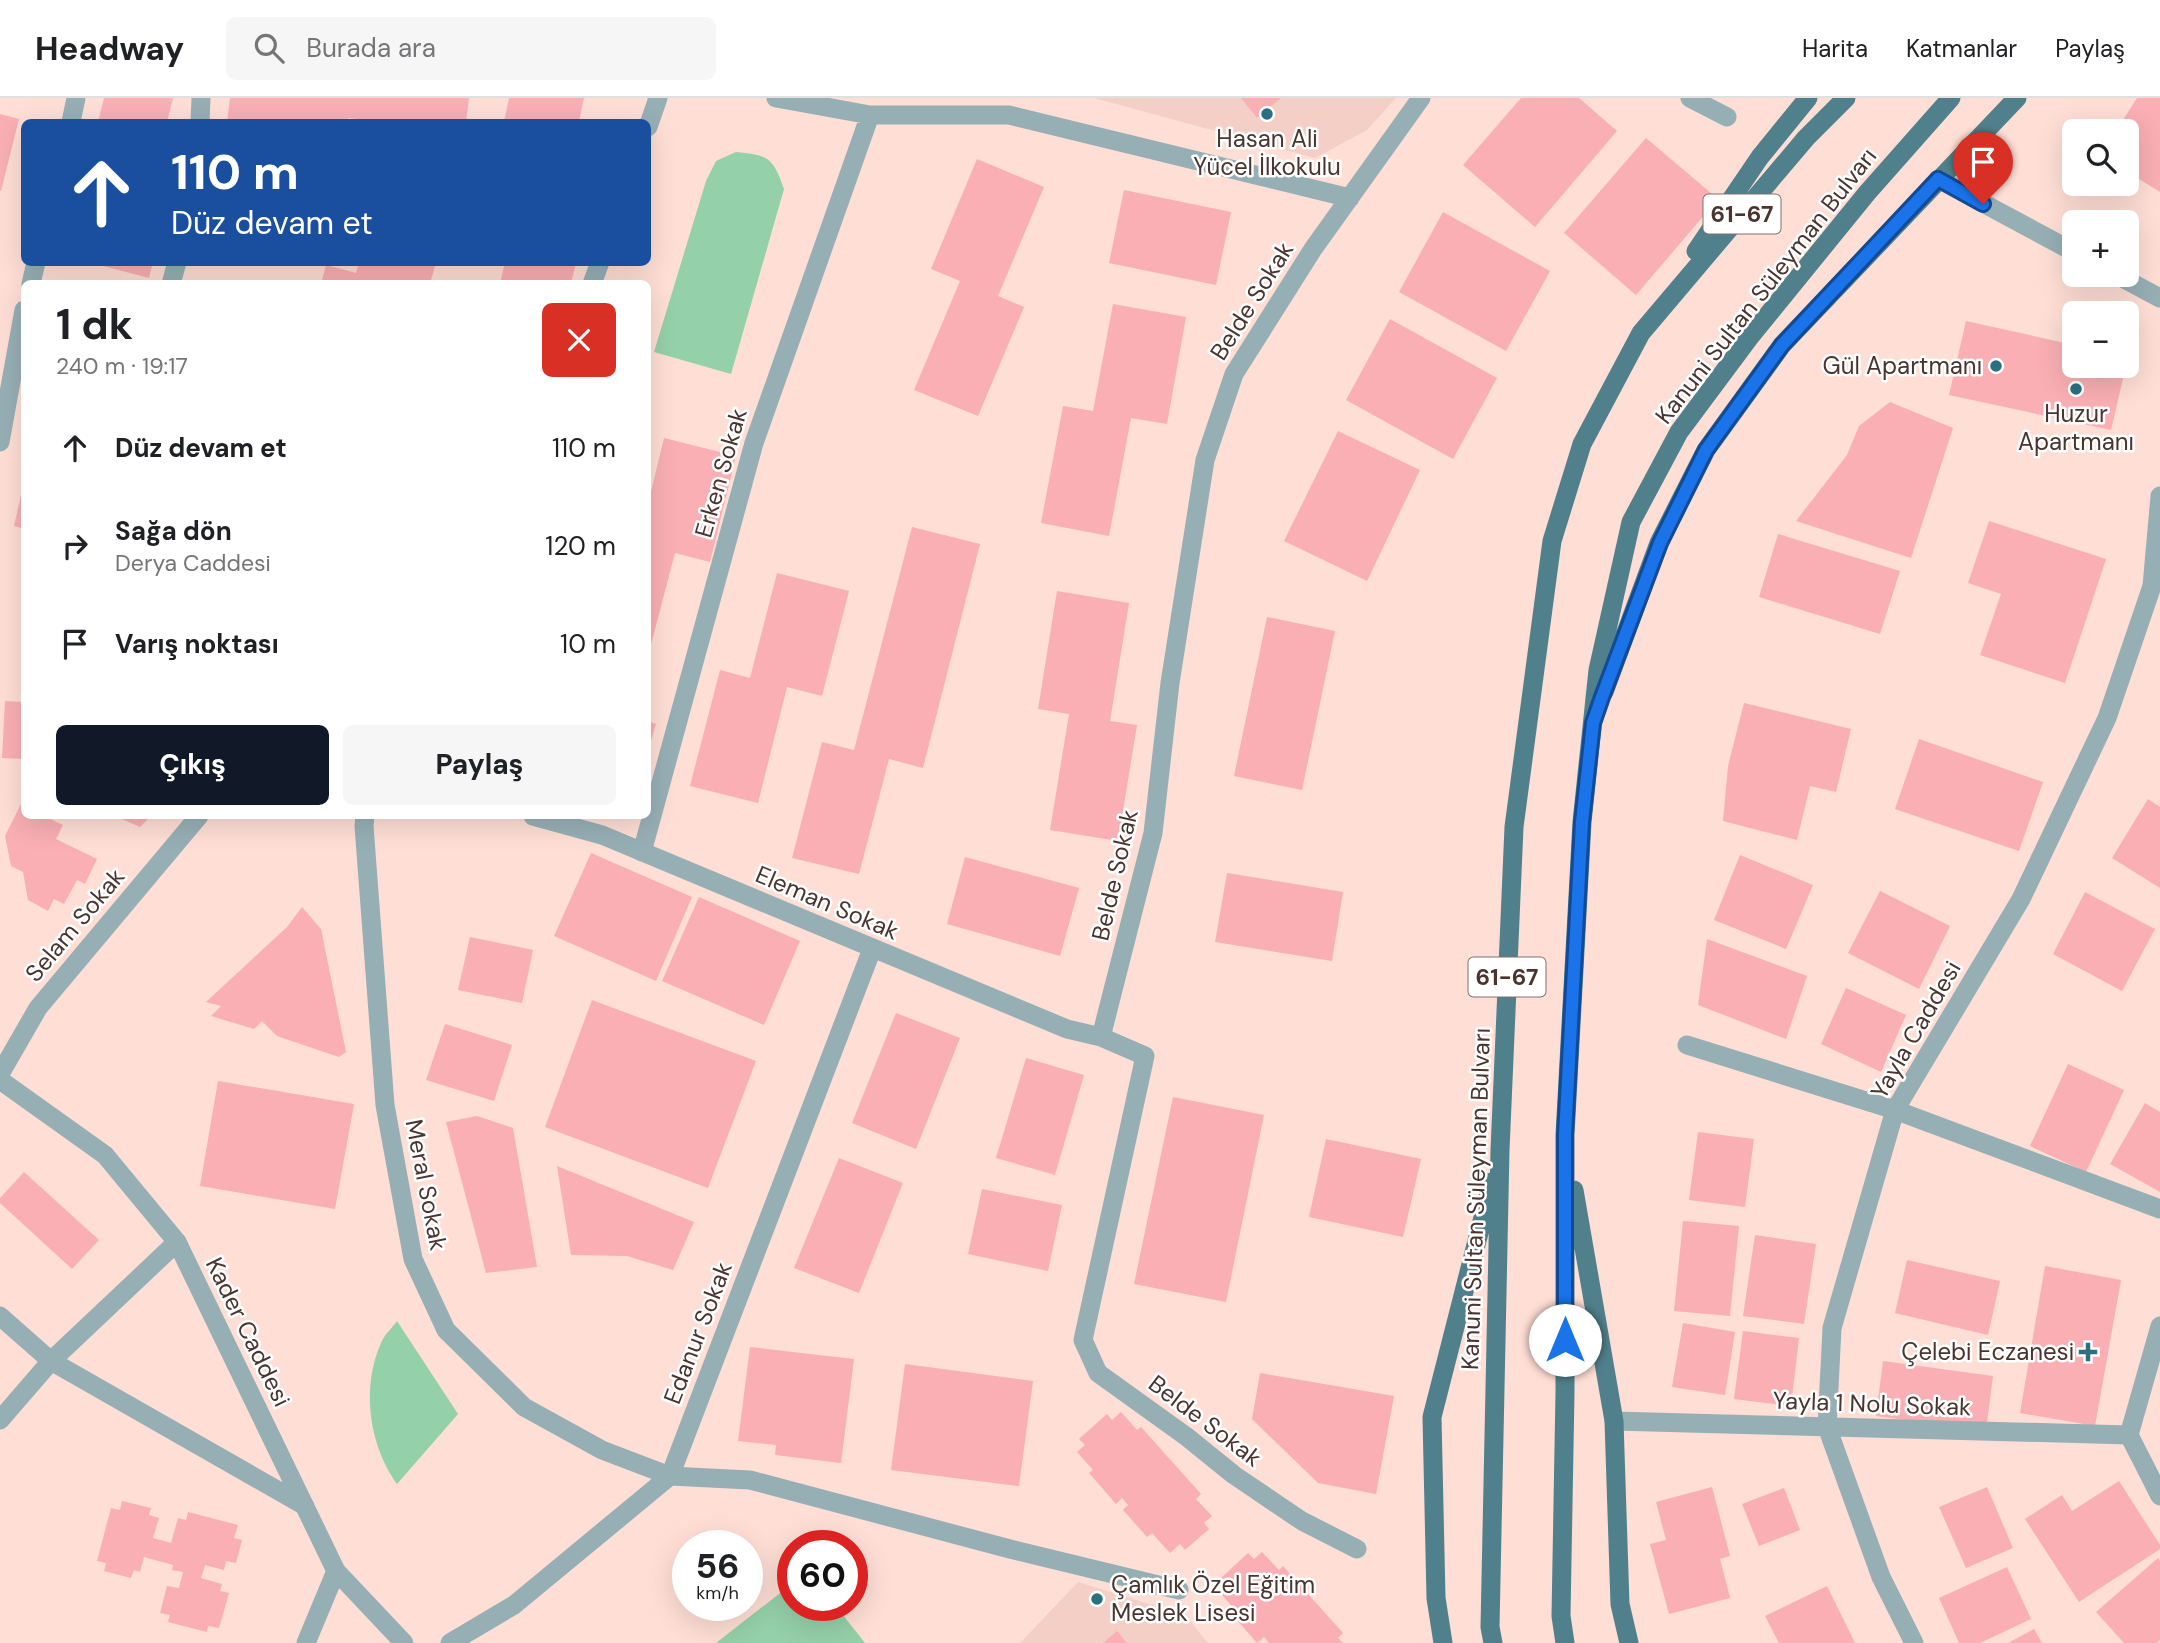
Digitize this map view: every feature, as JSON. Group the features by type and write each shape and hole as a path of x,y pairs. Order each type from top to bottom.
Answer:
{"main road":[{"name":"61-67","path":"1641,333 1760,157 1808,98"},
{"name":"Kanuni Sultan Süleyman Bulvarı","path":"1493,1643 1490,1614 1500,1150 1514,827 1552,541 1583,444 1641,333 1806,138 1846,98"},
{"name":"Kanuni Sultan Süleyman Bulvarı","path":"1565,1643 1561,1616 1565,1392 1565,1135 1582,822 1598,670 1631,522 1679,432 1749,338 1867,193 1951,98"},
{"name":"61-67","path":"1593,723 1660,543 1706,450 1782,345 2017,98"},
{"name":"61-67","path":"1565,1135 1614,1421 1620,1604 1629,1643"},
{"name":"61-67","path":"1443,1643 1436,1598 1432,1417 1500,1150"}],"street":[{"path":"72,119 76,98"},
{"path":"200,119 201,98"},
{"path":"651,119 658,98"},
{"path":"776,98 870,115 933,106 1009,115 1349,198"},
{"name":"Belde Sokak","path":"1357,1549 1301,1521 1245,1483 1098,1373 1083,1340 1145,1056 1101,1037 1153,834 1170,683 1205,460 1234,374 1312,249 1421,98"},
{"path":"1690,98 1727,117"},
{"name":"Erken Sokak","path":"642,852 754,443 870,115"},
{"path":"1938,179 2062,246"},
{"path":"2139,287 2160,298"},
{"path":"0,442 21,326"},
{"name":"Yayla Caddesi","path":"1914,1643 1881,1577 1827,1427 1832,1328 1895,1110 2021,899 2107,718 2152,586 2160,496"},
{"name":"Selam Sokak","path":"0,1074 38,1008 196,819"},
{"name":"Meral Sokak","path":"365,819 385,1105 413,1259 446,1330 524,1407 602,1450 670,1476 750,1480 1010,1549 1179,1590"},
{"name":"Eleman Sokak","path":"544,819 602,835 1067,1029 1101,1037"},
{"name":"Edanur Sokak","path":"450,1643 514,1605 670,1476 872,949"},
{"path":"1687,1045 1895,1110 2160,1209"},
{"name":"Kader Caddesi","path":"0,1080 105,1155 177,1242 336,1571 404,1643"},
{"path":"0,1420 51,1361 177,1242"},
{"path":"0,1316 51,1361 305,1506"},
{"path":"2160,1326 2129,1435 2160,1496"},
{"name":"Yayla 1 Nolu Sokak","path":"1614,1421 2129,1435"},
{"path":"306,1643 336,1571"}],"shaded area":[{"name":"Hasan Ali Yücel İlkokulu","path":"1094,98 1396,98 1367,130 1315,158"},
{"name":"Çamlık Özel Eğitim Meslek Lisesi","path":"1078,1582 1185,1615 1208,1643 1020,1643"}],"green space":[{"path":"736,152 768,160 773,164 784,189 731,374 654,352 706,181 716,161"},
{"path":"397,1321 458,1414 397,1484 387,1469 374,1434 370,1397 375,1360 382,1340"},
{"path":"777,1595 777,1621 848,1621 865,1643 716,1643 744,1621 763,1621 763,1606"}],"building":[{"path":"104,98 173,98 168,119 99,119"},
{"path":"230,98 469,98 466,119 227,119"},
{"path":"509,98 584,98 580,119 505,119"},
{"path":"1241,98 1281,98 1257,118"},
{"path":"1521,98 1579,98 1617,131 1535,227 1463,165"},
{"path":"2137,98 2160,98 2160,192 2139,179 2139,119 2124,119"},
{"path":"0,114 19,119 1,191 0,191"},
{"path":"1646,138 1718,199 1636,295 1564,233"},
{"path":"977,159 1044,187 998,296 1024,307 978,416 914,390 960,281 931,269"},
{"path":"1124,190 1231,212 1216,285 1109,263"},
{"path":"1443,212 1550,271 1506,351 1399,292"},
{"path":"103,266 152,266 149,278"},
{"path":"326,266 356,273 358,266 435,266 431,280 322,280"},
{"path":"504,266 575,266 572,280 501,280"},
{"path":"1113,304 1186,317 1167,424 1131,418 1109,536 1041,523 1063,406 1093,411"},
{"path":"1390,319 1497,378 1453,459 1346,400"},
{"path":"1966,321 2062,342 2062,378 2123,378 2111,430 1949,395"},
{"path":"1890,402 1953,428 1911,558 1796,521 1847,455 1859,426"},
{"path":"1338,431 1420,470 1367,581 1284,541"},
{"path":"664,438 736,456 710,562 675,553 651,645 651,492"},
{"path":"21,495 21,528 14,526"},
{"path":"1989,521 2106,559 2065,683 1980,655 2001,594 1968,583"},
{"path":"912,527 980,544 923,768 889,759 859,874 792,858 822,742 854,750"},
{"path":"1778,534 1900,571 1880,634 1759,597"},
{"path":"777,573 849,591 822,696 787,687 758,803 690,786 720,670 750,678"},
{"path":"1057,591 1129,603 1110,721 1137,725 1118,841 1050,830 1069,714 1038,709"},
{"path":"1267,617 1335,631 1302,790 1234,776"},
{"path":"5,701 21,702 21,759 2,758"},
{"path":"1744,703 1851,729 1836,792 1810,786 1797,840 1723,821 1728,766"},
{"path":"651,722 656,724 651,741"},
{"path":"1919,739 2043,782 2019,851 1895,809"},
{"path":"2148,799 2160,807 2160,888 2112,858"},
{"path":"21,804 21,819 50,819 63,825 56,839 97,859 85,884 77,880 64,904 54,899 48,911 28,900 23,872 11,866 5,836"},
{"path":"122,819 148,819 140,827"},
{"path":"591,853 692,897 656,981 554,936"},
{"path":"1740,855 1813,885 1786,949 1714,920"},
{"path":"965,857 1079,888 1060,956 947,924"},
{"path":"1227,873 1343,892 1332,961 1215,942"},
{"path":"1880,891 1950,926 1919,989 1848,953"},
{"path":"2085,892 2155,929 2122,991 2053,954"},
{"path":"699,897 800,941 764,1025 662,981"},
{"path":"302,907 321,929 346,1052 339,1057 277,1036 262,1021 254,1029 211,1016 221,1006 206,1002 287,927"},
{"path":"470,937 533,950 522,1003 458,990"},
{"path":"1707,939 1807,976 1786,1039 1698,1005"},
{"path":"1846,988 1906,1015 1881,1072 1821,1044"},
{"path":"592,1000 756,1061 708,1188 545,1127"},
{"path":"896,1013 960,1038 916,1149 852,1123"},
{"path":"445,1024 512,1045 494,1101 426,1080"},
{"path":"1026,1058 1084,1075 1055,1175 996,1158"},
{"path":"2068,1064 2124,1090 2086,1172 2030,1146"},
{"path":"218,1081 354,1104 335,1209 200,1186"},
{"path":"1173,1097 1264,1115 1226,1302 1134,1284"},
{"path":"2145,1103 2160,1112 2160,1192 2110,1164"},
{"path":"477,1116 513,1128 537,1267 486,1273 446,1122"},
{"path":"1698,1132 1754,1139 1745,1207 1689,1200"},
{"path":"1326,1139 1421,1159 1403,1237 1309,1217"},
{"path":"839,1158 903,1183 859,1293 794,1268"},
{"path":"557,1166 694,1222 673,1270 627,1256 571,1255"},
{"path":"24,1172 99,1240 72,1269 0,1203 0,1198"},
{"path":"982,1189 1062,1205 1048,1271 968,1254"},
{"path":"1683,1221 1739,1226 1730,1316 1674,1311"},
{"path":"1755,1235 1816,1244 1804,1324 1743,1316"},
{"path":"1907,1260 2000,1281 1988,1335 1895,1313"},
{"path":"2045,1266 2121,1280 2095,1426 2020,1413"},
{"path":"1683,1323 1735,1332 1725,1395 1672,1387"},
{"path":"1743,1331 1799,1338 1791,1406 1734,1399"},
{"path":"750,1347 854,1359 841,1463 775,1455 776,1445 738,1441"},
{"path":"1883,1361 1993,1376 1986,1431 1876,1416"},
{"path":"905,1364 1033,1381 1019,1486 891,1470"},
{"path":"1260,1373 1394,1396 1376,1494 1318,1483 1252,1419"},
{"path":"1121,1412 1137,1430 1141,1427 1201,1494 1196,1499 1212,1516 1204,1523 1209,1529 1185,1550 1180,1544 1170,1553 1152,1533 1147,1537 1123,1510 1128,1505 1122,1498 1116,1504 1089,1473 1093,1470 1077,1452 1085,1445 1079,1439 1107,1414 1112,1420"},
{"path":"2119,1481 2160,1549 2079,1602 2025,1519 2062,1495 2072,1511"},
{"path":"1712,1487 1730,1556 1720,1559 1730,1598 1669,1614 1650,1544 1666,1540 1656,1502"},
{"path":"1987,1487 2013,1548 1966,1568 1939,1507"},
{"path":"1784,1488 1800,1530 1759,1546 1742,1504"},
{"path":"122,1501 151,1508 149,1515 159,1518 153,1538 171,1543 178,1518 186,1520 188,1512 238,1525 234,1538 242,1540 236,1563 226,1561 224,1570 205,1565 201,1578 222,1584 220,1591 229,1593 219,1628 208,1626 207,1632 168,1622 170,1615 160,1613 167,1586 179,1588 183,1572 172,1570 173,1565 144,1557 140,1572 134,1570 131,1578 104,1571 106,1563 97,1561 111,1508 120,1510"},
{"path":"1262,1552 1279,1570 1283,1566 1343,1633 1338,1638 1343,1643 1269,1643 1264,1637 1257,1643 1230,1612 1234,1609 1219,1591 1226,1585 1221,1578 1248,1553 1254,1559"},
{"path":"2158,1558 2160,1640 2157,1643 2124,1643 2096,1612"},
{"path":"2007,1567 2031,1619 1980,1643 1959,1643 1939,1598"},
{"path":"1827,1586 1855,1643 1779,1643 1765,1616"},
{"path":"2034,1629 2042,1643 2008,1643"},
{"path":"1117,1631 1127,1643 1103,1643"}],"place":[{"name":"Hasan Ali Yücel İlkokulu","path":"1267,114"},
{"name":"Gül Apartmanı","path":"1996,366"},
{"name":"Huzur Apartmanı","path":"2076,389"},
{"name":"Çelebi Eczanesi","path":"2088,1352"},
{"name":"Çamlık Özel Eğitim Meslek Lisesi","path":"1097,1599"}],"route":[{"path":"1565,1340 1565,1135 1582,822 1593,723 1602,697 1660,543 1706,450 1782,345 1938,179 1983,204"}]}
